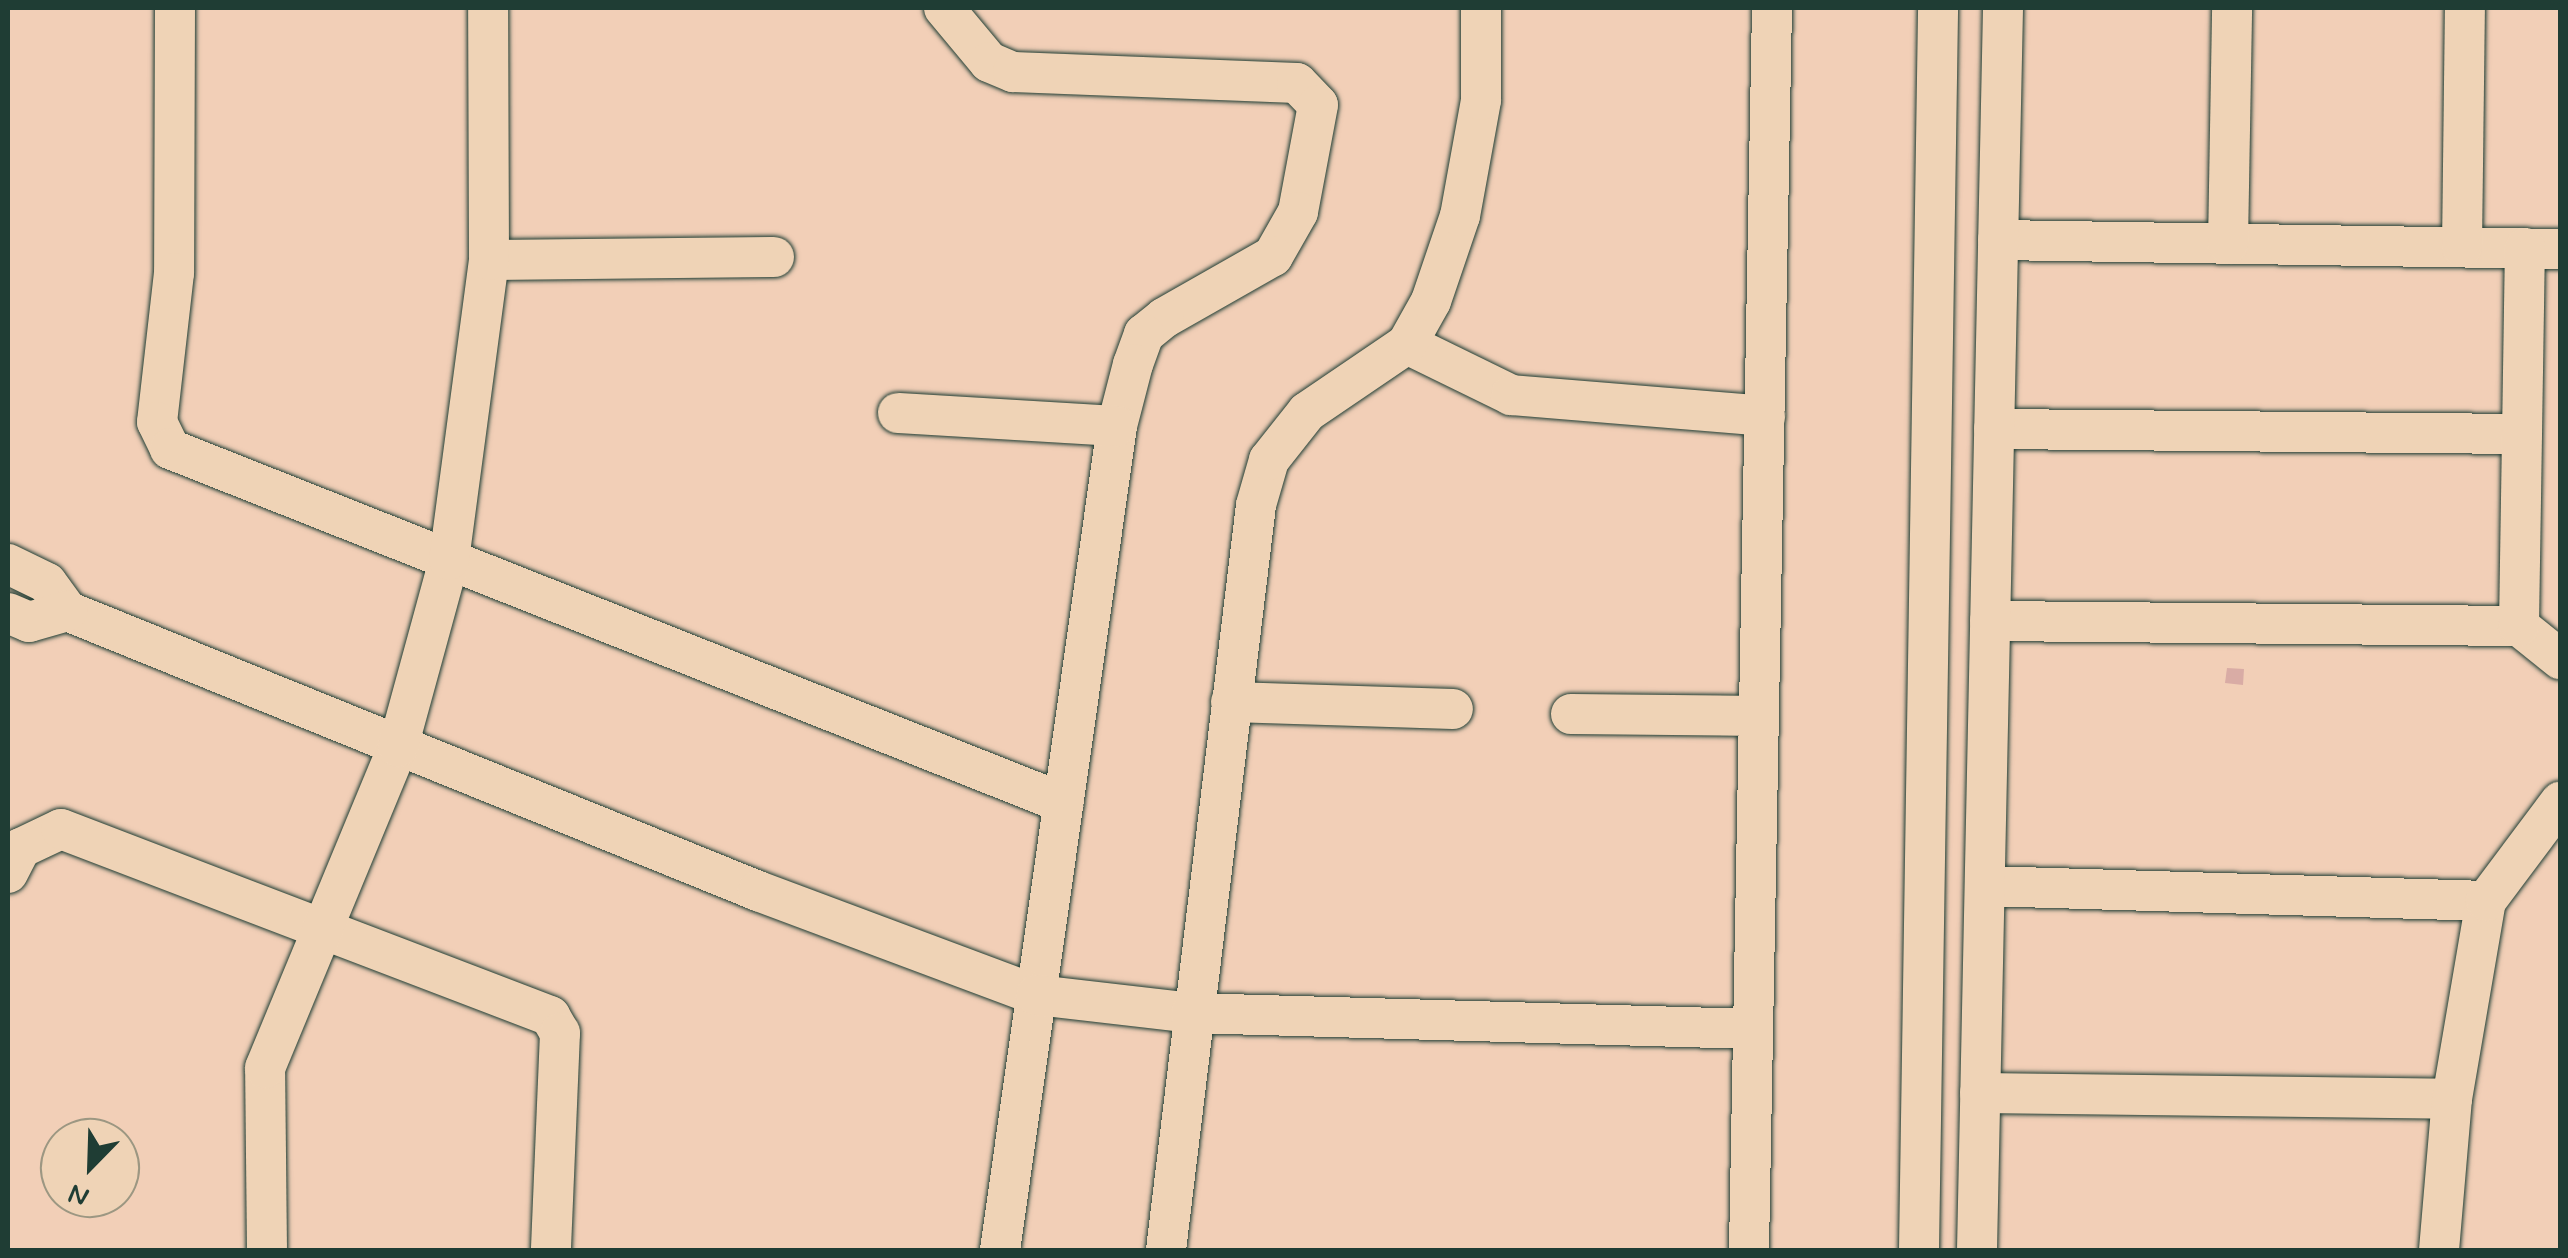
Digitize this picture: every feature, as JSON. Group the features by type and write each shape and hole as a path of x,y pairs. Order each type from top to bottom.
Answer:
{"street":[{"path":"175,8 174,273 160,434 170,449 1063,803"},
{"path":"266,1250 265,1068 398,747 450,560 489,260 488,8"},
{"path":"944,8 989,62 1013,72 1297,83 1318,106 1289,232 1273,256 1144,334 1117,426 1000,1250"},
{"path":"1166,1250 1191,1013 1256,505 1269,460 1307,412 1408,344 1460,216 1480,100 1481,8"},
{"path":"1749,1250 1772,8"},
{"path":"1920,1250 1938,8"},
{"path":"1977,1250 2003,8"},
{"path":"2228,244 2232,8"},
{"path":"2462,248 2465,8"},
{"path":"1998,240 2542,248 2522,434 2519,626"},
{"path":"489,260 774,257"},
{"path":"1408,344 1484,387 1545,402 1764,416"},
{"path":"898,413 1117,426"},
{"path":"1994,429 2522,434"},
{"path":"8,564 48,583 66,610 398,747 1036,995 1191,1013 1753,1029"},
{"path":"8,613 28,622 66,610"},
{"path":"1990,621 2519,626 2560,659"},
{"path":"1232,702 1453,708"},
{"path":"1571,714 1758,716"},
{"path":"2440,1250 2452,1099 2486,901 2560,802"},
{"path":"8,872 21,848 61,829 557,1022 551,1250"},
{"path":"1984,886 2486,901"},
{"path":"1980,1093 2452,1099"}],"building":[{"path":"2227,668 2244,669 2243,685 2225,683"}]}
